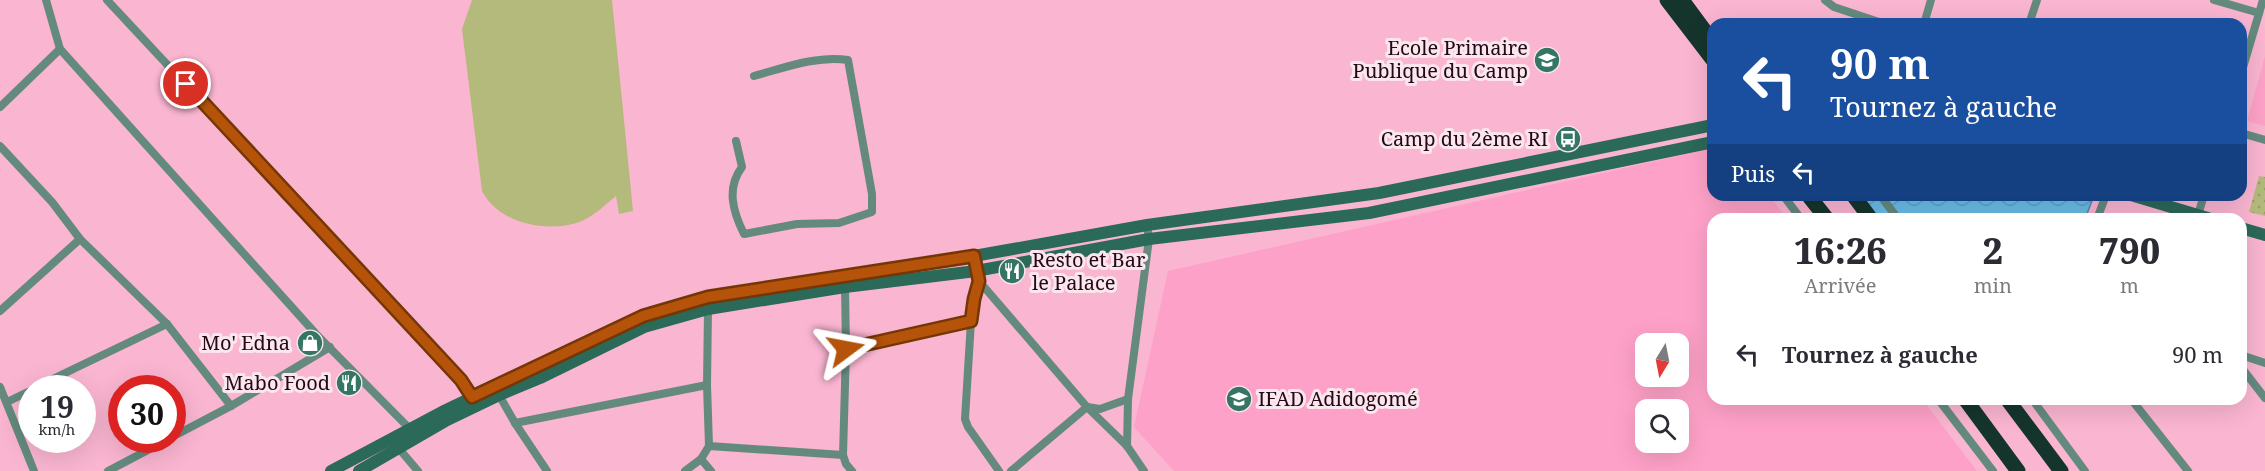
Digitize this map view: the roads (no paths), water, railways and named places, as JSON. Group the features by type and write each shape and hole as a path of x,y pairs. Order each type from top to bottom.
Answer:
{"highway":[{"path":"1667,0 1707,52"},
{"path":"1682,0 1707,34"},
{"path":"1813,201 1822,213"},
{"path":"1969,405 2018,471"},
{"path":"2012,405 2061,471"}],"main road":[{"path":"359,471 411,430 472,397 643,316 708,297 974,256 1147,225 1379,193 1707,126"},
{"path":"332,471 540,378 644,327 708,309 845,287 978,276 1149,239 1369,213 1707,143"},
{"path":"2151,201 2191,213"},
{"path":"2247,230 2265,235"}],"street":[{"path":"46,0 60,49 330,347 411,430"},
{"path":"107,0 461,380 472,397"},
{"path":"1825,0 1834,7 1867,18"},
{"path":"1926,18 1931,0"},
{"path":"2031,18 2037,0"},
{"path":"2214,0 2259,13"},
{"path":"2247,54 2263,0"},
{"path":"0,107 60,49"},
{"path":"736,141 742,167 736,176 732,192 735,215 744,234 797,224 839,223 872,212 872,194 848,60 839,58 804,63 754,76"},
{"path":"2247,135 2265,140"},
{"path":"0,146 52,202 80,239 167,324 231,406"},
{"path":"1127,446 1128,399 1149,239 1147,225"},
{"path":"0,311 80,239"},
{"path":"974,256 978,276 971,321 965,419 968,427 999,471"},
{"path":"978,276 1087,407 1127,446 1144,471"},
{"path":"845,287 843,455 852,471"},
{"path":"685,471 701,459 709,446 708,309"},
{"path":"846,349 971,321"},
{"path":"62,375 167,324"},
{"path":"186,429 231,406 330,347"},
{"path":"2247,356 2265,363"},
{"path":"2247,375 2265,398"},
{"path":"514,423 707,385"},
{"path":"0,387 34,471"},
{"path":"499,395 514,423 548,471"},
{"path":"7,402 18,396"},
{"path":"1011,471 1087,407 1100,409 1128,399"},
{"path":"1943,405 1993,471"},
{"path":"2036,405 2085,471"},
{"path":"2136,405 2188,471"},
{"path":"395,444 418,471"},
{"path":"709,446 843,455"},
{"path":"108,471 142,453"},
{"path":"701,459 711,471"}],"water":[{"path":"1858,201 2092,201 2087,213 1867,213"}],"place":[{"name":"Ecole Primaire Publique du Camp","path":"1547,60"},
{"name":"Camp du 2ème RI","path":"1568,139"},
{"name":"Resto et Bar le Palace","path":"1012,271"},
{"name":"Mo' Edna","path":"310,343"},
{"name":"Mabo Food","path":"349,383"},
{"name":"IFAD Adidogomé","path":"1239,399"}]}
